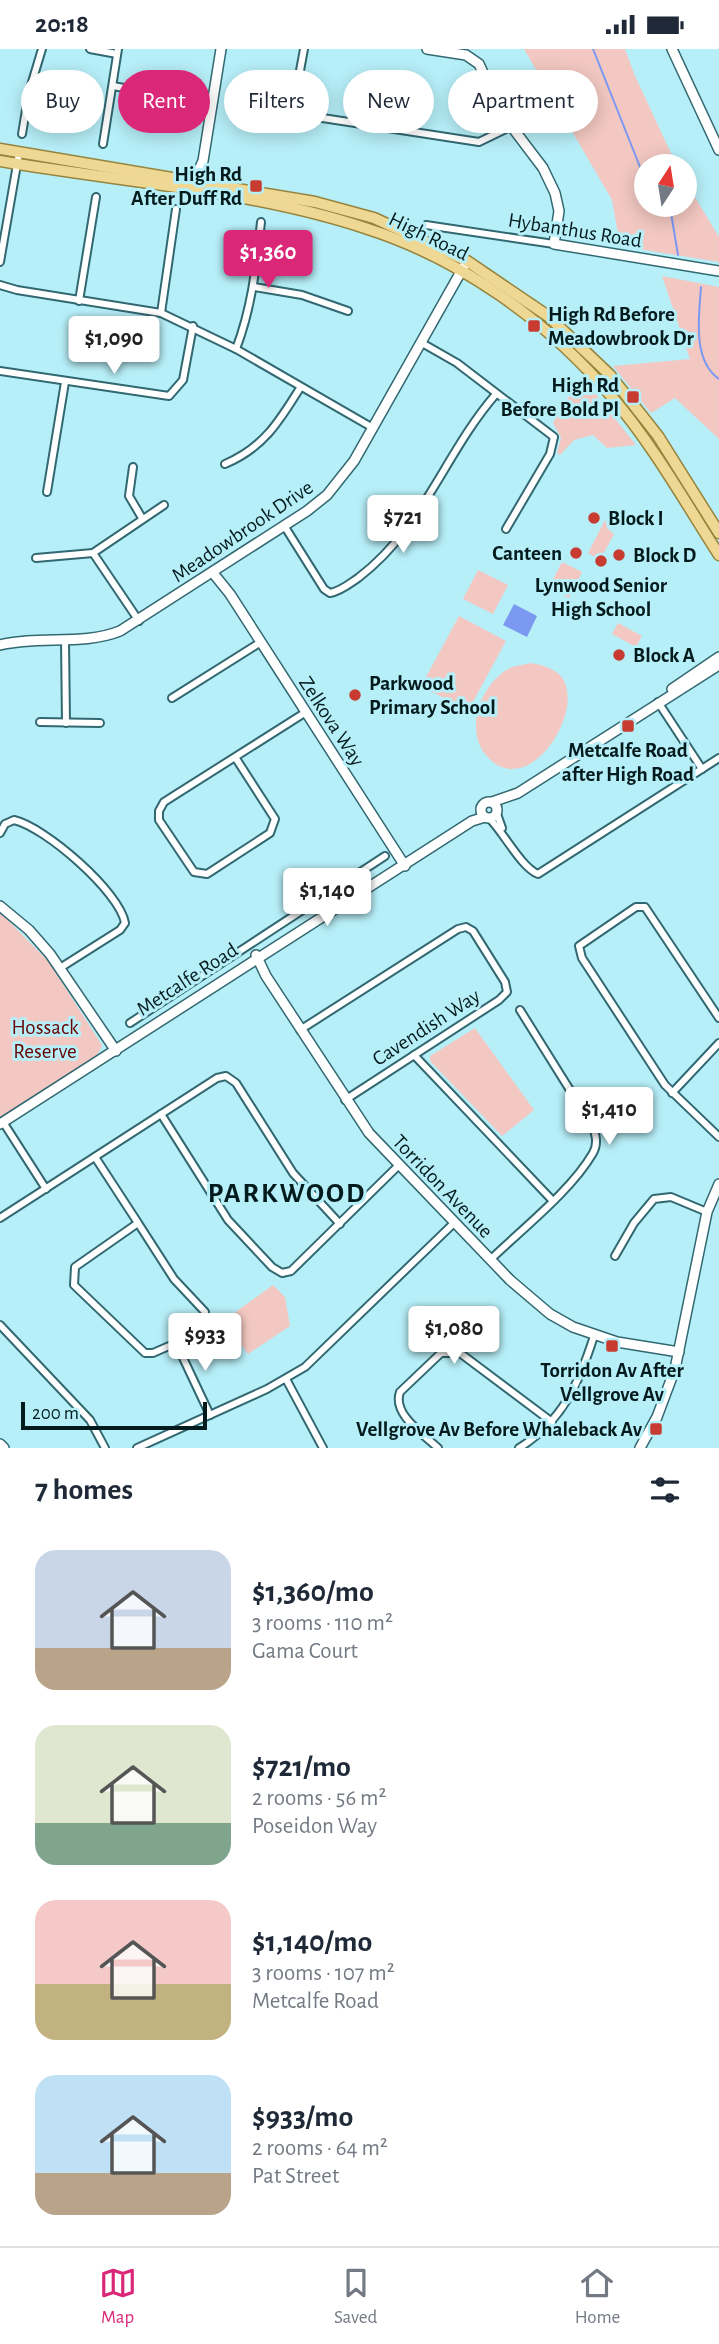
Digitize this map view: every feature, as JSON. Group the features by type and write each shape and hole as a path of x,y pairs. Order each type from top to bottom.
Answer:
{"main road":[{"name":"High Road","path":"0,149 293,197 374,219 467,261 548,316 610,376 652,428 715,519 719,533"},
{"name":"High Road","path":"0,161 291,208 368,228 413,246 461,272 541,326 611,396 651,448 719,555"}],"street":[{"path":"22,134 31,82 42,49"},
{"path":"90,49 118,52 103,144"},
{"path":"178,189 199,182 204,175 203,161 221,49"},
{"path":"304,49 294,103 303,115 479,142 498,133"},
{"path":"427,49 476,60 481,70"},
{"path":"672,49 719,150"},
{"path":"113,86 118,87"},
{"path":"515,133 543,168 558,200 554,244"},
{"path":"0,262 19,153"},
{"path":"199,182 219,196"},
{"path":"79,300 96,197"},
{"path":"161,313 176,209"},
{"path":"236,349 247,320 254,287 261,222"},
{"name":"Hybanthus Road","path":"426,225 719,271"},
{"name":"Meadowbrook Drive","path":"0,645 19,641 107,636 139,621 285,527 327,495 354,461 467,261"},
{"path":"0,285 161,313 193,326 236,349 373,428"},
{"path":"254,287 302,295 348,311"},
{"path":"0,371 169,396 183,380 193,326"},
{"path":"422,343 457,363 554,437 550,454 506,530"},
{"path":"47,492 65,382"},
{"path":"225,464 239,458 272,433 300,388"},
{"path":"285,527 324,589 330,593 343,589 384,557 401,538 421,511 471,425 496,394"},
{"path":"133,467 129,496 142,518"},
{"path":"36,558 93,553 164,505"},
{"path":"93,553 139,621"},
{"name":"Zelkova Way","path":"216,571 403,864"},
{"path":"65,640 66,723"},
{"path":"172,698 261,642"},
{"name":"Metcalfe Road","path":"658,702 686,678 719,657"},
{"name":"Metcalfe Road","path":"1,1123 403,864 472,821 490,814 509,798 719,665"},
{"path":"658,702 702,769"},
{"path":"235,757 275,819 274,827 270,833 208,874 200,875 194,872 159,820 159,811 164,802 235,757 306,712"},
{"path":"40,722 100,723"},
{"path":"490,814 528,868 538,874 719,758"},
{"name":"Metcalfe Road","path":"490,814 485,803 509,798"},
{"path":"0,833 5,824 14,820 48,839 88,872 124,913 125,923 120,930 60,968"},
{"path":"130,1023 385,856"},
{"path":"0,906 29,930 60,968 112,1051"},
{"path":"719,1018 645,907 636,907 580,944 578,951 582,958 672,1093 719,1137"},
{"path":"275,927 283,941"},
{"name":"Cavendish Way","path":"300,1030 458,929 466,927 479,941 505,982 507,992 499,1000 345,1100"},
{"name":"Torridon Avenue","path":"255,959 369,1133 490,1260 550,1314 594,1336 676,1355"},
{"path":"490,1260 552,1200 593,1152 597,1139 593,1127 520,1010"},
{"path":"672,1093 719,1043"},
{"path":"414,1055 552,1200"},
{"path":"0,1218 217,1078 226,1076 236,1083 293,1173 340,1224"},
{"path":"161,1114 228,1220 272,1267 282,1273 291,1271 400,1165"},
{"path":"1,1123 46,1189"},
{"path":"95,1157 138,1223 174,1279 205,1312 206,1324 198,1332 153,1353 138,1349 74,1285 75,1267 138,1223"},
{"path":"640,1448 657,1417 670,1377 707,1212 719,1184"},
{"path":"615,1256 634,1223 654,1199 671,1197 707,1212"},
{"path":"137,1448 286,1379 320,1354 454,1223"},
{"path":"0,1325 90,1420 104,1448"},
{"path":"519,1448 552,1422 580,1380 594,1336"},
{"path":"176,1343 210,1415"},
{"path":"438,1448 400,1411 397,1401 400,1392 441,1353 460,1353 552,1422"},
{"path":"286,1379 323,1448"},
{"path":"0,1444 4,1448"}],"green space":[{"path":"524,49 625,49 671,154 634,154 634,217 697,217 697,201 719,237 719,262 620,246 612,200 573,133 598,133 598,70 536,70"},
{"path":"662,276 719,287 719,439 675,398 651,413 613,366 690,359"},
{"path":"586,382 636,445 607,448 593,435 574,440 560,455 557,453 561,438 553,423 562,403"},
{"path":"605,520 608,529 614,534 600,560 588,553"},
{"path":"562,562 582,572 569,598 549,587"},
{"path":"478,570 508,585 493,614 463,599"},
{"path":"459,616 506,641 468,711 421,686"},
{"path":"618,623 642,636 636,647 612,634"},
{"path":"530,663 553,670 563,679 568,695 566,713 559,732 533,762 518,769 501,767 486,755 480,744 476,733 479,707 491,684 500,675 512,667"},
{"name":"Hossack Reserve","path":"0,912 48,961 102,1045 98,1054 74,1075 0,1122"},
{"path":"475,1028 534,1110 502,1136 430,1061 430,1056"},
{"path":"273,1285 285,1297 290,1326 248,1354 223,1321"}],"water":[{"path":"514,604 537,616 527,637 503,625"}],"waterway":[{"path":"593,49 635,154"},
{"path":"672,217 678,255"},
{"path":"701,287 701,349 710,371 719,379"}],"place":[{"name":"High Rd After Duff Rd","path":"256,186"},
{"name":"High Rd Before Meadowbrook Dr","path":"534,326"},
{"name":"High Rd Before Bold Pl","path":"633,397"},
{"name":"Block I","path":"594,518"},
{"name":"Canteen","path":"576,553"},
{"name":"Block D","path":"619,555"},
{"name":"Lynwood Senior High School","path":"601,561"},
{"name":"Block A","path":"619,655"},
{"name":"Parkwood Primary School","path":"355,695"},
{"name":"Metcalfe Road after High Road","path":"628,726"},
{"name":"Torridon Av After Vellgrove Av","path":"612,1346"},
{"name":"Vellgrove Av Before Whaleback Av","path":"656,1429"}],"district":[{"name":"PARKWOOD","path":"287,1192"}]}
